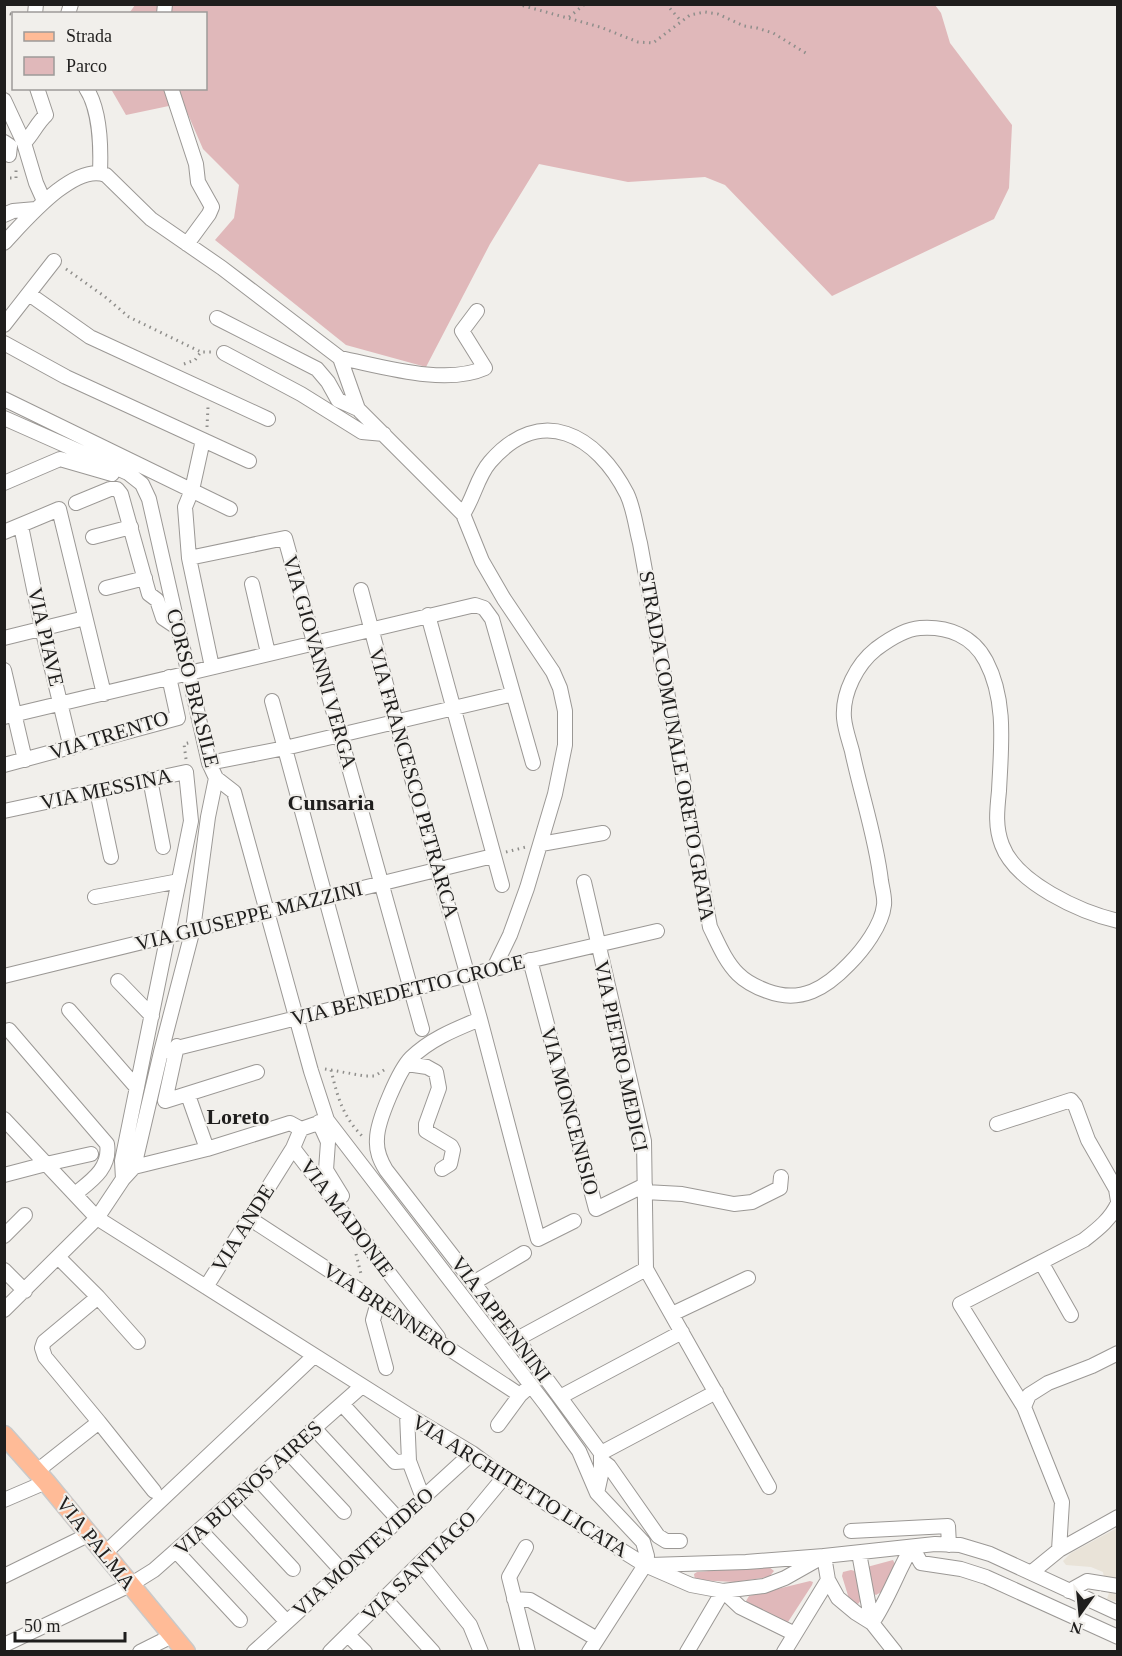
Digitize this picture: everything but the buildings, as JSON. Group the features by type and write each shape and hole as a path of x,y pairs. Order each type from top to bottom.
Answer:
{"main road":[{"name":"VIA PALMA","path":"4,1435 42,1476 186,1652"}],"street":[{"path":"24,143 46,114 38,90"},
{"path":"87,90 97,124 100,172"},
{"path":"172,90 196,164 198,182 212,207 187,244"},
{"path":"4,100 24,143 40,205"},
{"path":"4,243 40,205 74,180 90,173 100,172 118,185 151,219 222,267 340,358 440,376 474,373 485,368 462,331 477,311"},
{"path":"4,216 13,211 40,205"},
{"path":"4,325 54,261"},
{"path":"29,294 90,337 209,394 268,419"},
{"path":"217,318 317,369 328,382 338,400 358,409 463,514 482,561 504,599 553,672 565,711 566,745 541,844 510,935 494,968"},
{"path":"4,343 66,377 249,461"},
{"path":"224,353 301,394 362,432 384,434"},
{"path":"340,358 358,409"},
{"path":"4,399 230,509"},
{"name":"CORSO BRASILE","path":"4,418 128,473 142,484 149,499 190,671 209,763 216,778 208,817 193,929 134,1167 123,1179 97,1218 4,1310"},
{"name":"STRADA COMUNALE ORETO GRATA","path":"463,514 470,504 481,474 490,462 508,444 535,430 562,432 589,445 609,464 628,496 640,543 710,927 727,960 737,973 754,986 782,997 798,996 828,984 857,956 874,931 884,905 878,856 844,717 845,704 850,686 863,661 887,640 916,628 947,630 966,637 980,650 993,674 999,695 1002,721 997,825 1002,847 1024,874 1059,899 1077,908 1118,921"},
{"path":"203,440 192,490 185,507 189,558 212,667"},
{"path":"5,482 60,459 112,474 128,473"},
{"path":"76,503 110,489 117,489 121,494 149,594 157,600 163,618 178,628"},
{"path":"4,532 59,509 104,694"},
{"name":"VIA PIAVE","path":"21,526 42,628 71,748"},
{"path":"93,537 131,527"},
{"name":"VIA GIOVANNI VERGA","path":"189,558 285,538 422,1029"},
{"path":"106,588 145,578"},
{"path":"252,584 268,653"},
{"name":"VIA FRANCESCO PETRARCA","path":"361,590 468,975 538,1239 574,1221"},
{"path":"10,716 190,671 475,605 484,608 492,619 533,763"},
{"path":"428,615 502,885"},
{"path":"4,638 84,618"},
{"path":"4,670 10,716 25,760"},
{"name":"VIA TRENTO","path":"4,765 178,718 169,677"},
{"path":"209,763 285,748 513,694"},
{"path":"272,701 354,1002"},
{"name":"VIA MESSINA","path":"4,811 186,772 191,821 169,936"},
{"path":"216,778 234,792 311,1071 328,1142 326,1170 342,1196"},
{"path":"150,779 163,847"},
{"path":"96,790 111,857"},
{"path":"541,844 603,833"},
{"name":"VIA GIUSEPPE MAZZINI","path":"4,976 493,856"},
{"path":"95,897 179,881"},
{"name":"VIA PIETRO MEDICI","path":"584,882 644,1141 646,1269"},
{"name":"VIA BENEDETTO CROCE","path":"161,1052 177,1046 411,988 657,932"},
{"path":"123,1179 122,1161 169,936"},
{"name":"VIA MONCENISIO","path":"530,960 596,1209 645,1188"},
{"path":"118,981 152,1016"},
{"path":"69,1010 137,1088"},
{"path":"378,1152 376,1137 380,1122 398,1077 412,1057 445,1034 480,1019"},
{"path":"9,1030 103,1137 108,1151 103,1169 75,1194"},
{"path":"177,1046 165,1101 257,1072"},
{"path":"407,1064 427,1067 436,1072 439,1088 426,1124 426,1131 451,1146 453,1150 450,1164 442,1169"},
{"path":"189,1095 207,1149"},
{"path":"997,1124 1071,1100 1088,1140 1116,1189 1118,1202 1114,1212 1084,1240 960,1304 1024,1407 1062,1502 1059,1550"},
{"path":"134,1167 207,1149 290,1123 301,1130 323,1121"},
{"name":"VIA APPENNINI","path":"323,1121 358,1157 525,1390 546,1405 579,1451 597,1493 643,1542 647,1556 645,1565"},
{"name":"VIA ARCHITETTO LICATA","path":"6,1123 97,1218 472,1453 504,1477 645,1565 746,1562 859,1553 934,1544 960,1545 990,1554 1032,1572 1118,1613"},
{"name":"VIA ANDE","path":"206,1287 293,1148 301,1130"},
{"name":"VIA MADONIE","path":"293,1148 445,1346"},
{"name":"VIA APPENNINI","path":"378,1152 386,1170 517,1339 658,1536 666,1541 680,1541"},
{"path":"4,1175 91,1154"},
{"path":"645,1188 734,1204 752,1202 780,1188 781,1177"},
{"path":"4,1236 25,1215"},
{"name":"VIA BRENNERO","path":"249,1218 445,1346 525,1390"},
{"path":"473,1283 524,1253"},
{"path":"58,1257 138,1342"},
{"path":"1041,1262 1071,1315"},
{"path":"517,1339 646,1269 769,1487"},
{"path":"4,1270 25,1291"},
{"path":"672,1314 748,1278"},
{"path":"98,1297 44,1342 42,1348 45,1357 154,1491"},
{"path":"378,1302 373,1320 386,1368"},
{"path":"560,1397 682,1332"},
{"path":"1024,1407 1029,1395 1048,1383 1118,1353"},
{"path":"105,1552 314,1356"},
{"name":"VIA BUENOS AIRES","path":"4,1645 130,1585 154,1570 362,1386"},
{"path":"498,1425 525,1390"},
{"path":"597,1493 601,1475 601,1456 716,1392"},
{"path":"342,1404 395,1462 409,1461"},
{"path":"407,1414 409,1461 423,1498"},
{"path":"4,1500 42,1476 99,1422"},
{"path":"314,1428 399,1520"},
{"path":"288,1452 344,1512"},
{"name":"VIA MONTEVIDEO","path":"254,1652 472,1453"},
{"name":"VIA SANTIAGO","path":"330,1652 420,1563 471,1517 504,1477"},
{"path":"258,1479 342,1571"},
{"path":"231,1502 293,1569"},
{"path":"1032,1572 1059,1550 1118,1517"},
{"path":"851,1531 948,1526 949,1545"},
{"path":"200,1530 287,1622"},
{"path":"4,1576 90,1534"},
{"path":"526,1547 509,1576 528,1652"},
{"path":"872,1623 881,1610 900,1567 912,1547 921,1563 961,1569 986,1577 1118,1637"},
{"path":"176,1551 240,1620"},
{"path":"859,1553 872,1623"},
{"path":"589,1652 645,1565 691,1585 723,1591 764,1586 785,1578 824,1556 828,1580 838,1598 872,1623 895,1652"},
{"path":"420,1563 470,1624 481,1652"},
{"path":"784,1652 828,1580"},
{"path":"1069,1591 1087,1581 1118,1586"},
{"path":"723,1591 740,1607 795,1634"},
{"path":"687,1652 723,1591"},
{"path":"384,1598 433,1652"},
{"path":"514,1599 530,1600 597,1639"},
{"path":"141,1652 174,1635"},
{"path":"348,1635 365,1652"}],"path":[{"path":"518,4 568,17 645,43 653,43 690,15 705,12 718,14 744,26 773,33 809,55"},
{"path":"568,17 585,4"},
{"path":"666,4 681,21"},
{"path":"54,261 104,296 129,317 201,352 224,353"},
{"path":"172,376 184,364 195,360 201,352"},
{"path":"203,440 207,428 209,394"},
{"path":"186,772 184,744 204,739"},
{"path":"493,856 541,844"},
{"path":"311,1071 322,1069 375,1076 395,1064 407,1064"},
{"path":"331,1070 339,1104 358,1132 378,1152"},
{"path":"355,1228 356,1260 363,1279 361,1292"}],"shaded area":[{"path":"1117,1528 1117,1602 1107,1599 1109,1593 1103,1572 1091,1567 1066,1565 1063,1561 1071,1553"}],"green space":[{"path":"135,5 935,5 941,13 950,43 1012,125 1009,188 994,219 832,296 725,185 705,177 628,182 539,164 490,244 426,367 346,345 215,240 234,218 239,185 203,149 183,103 126,115 112,90 207,90 207,12 130,12"},
{"path":"893,1560 895,1564 881,1592 874,1594 867,1567"},
{"path":"768,1566 774,1571 769,1577 735,1582 695,1580 694,1574 697,1572"},
{"path":"855,1571 862,1599 858,1604 850,1602 842,1576 843,1572"},
{"path":"813,1582 812,1585 788,1622 781,1622 746,1601 749,1596"}],"district":[{"name":"Cunsaria","path":"331,802"},
{"name":"Loreto","path":"238,1116"}]}
